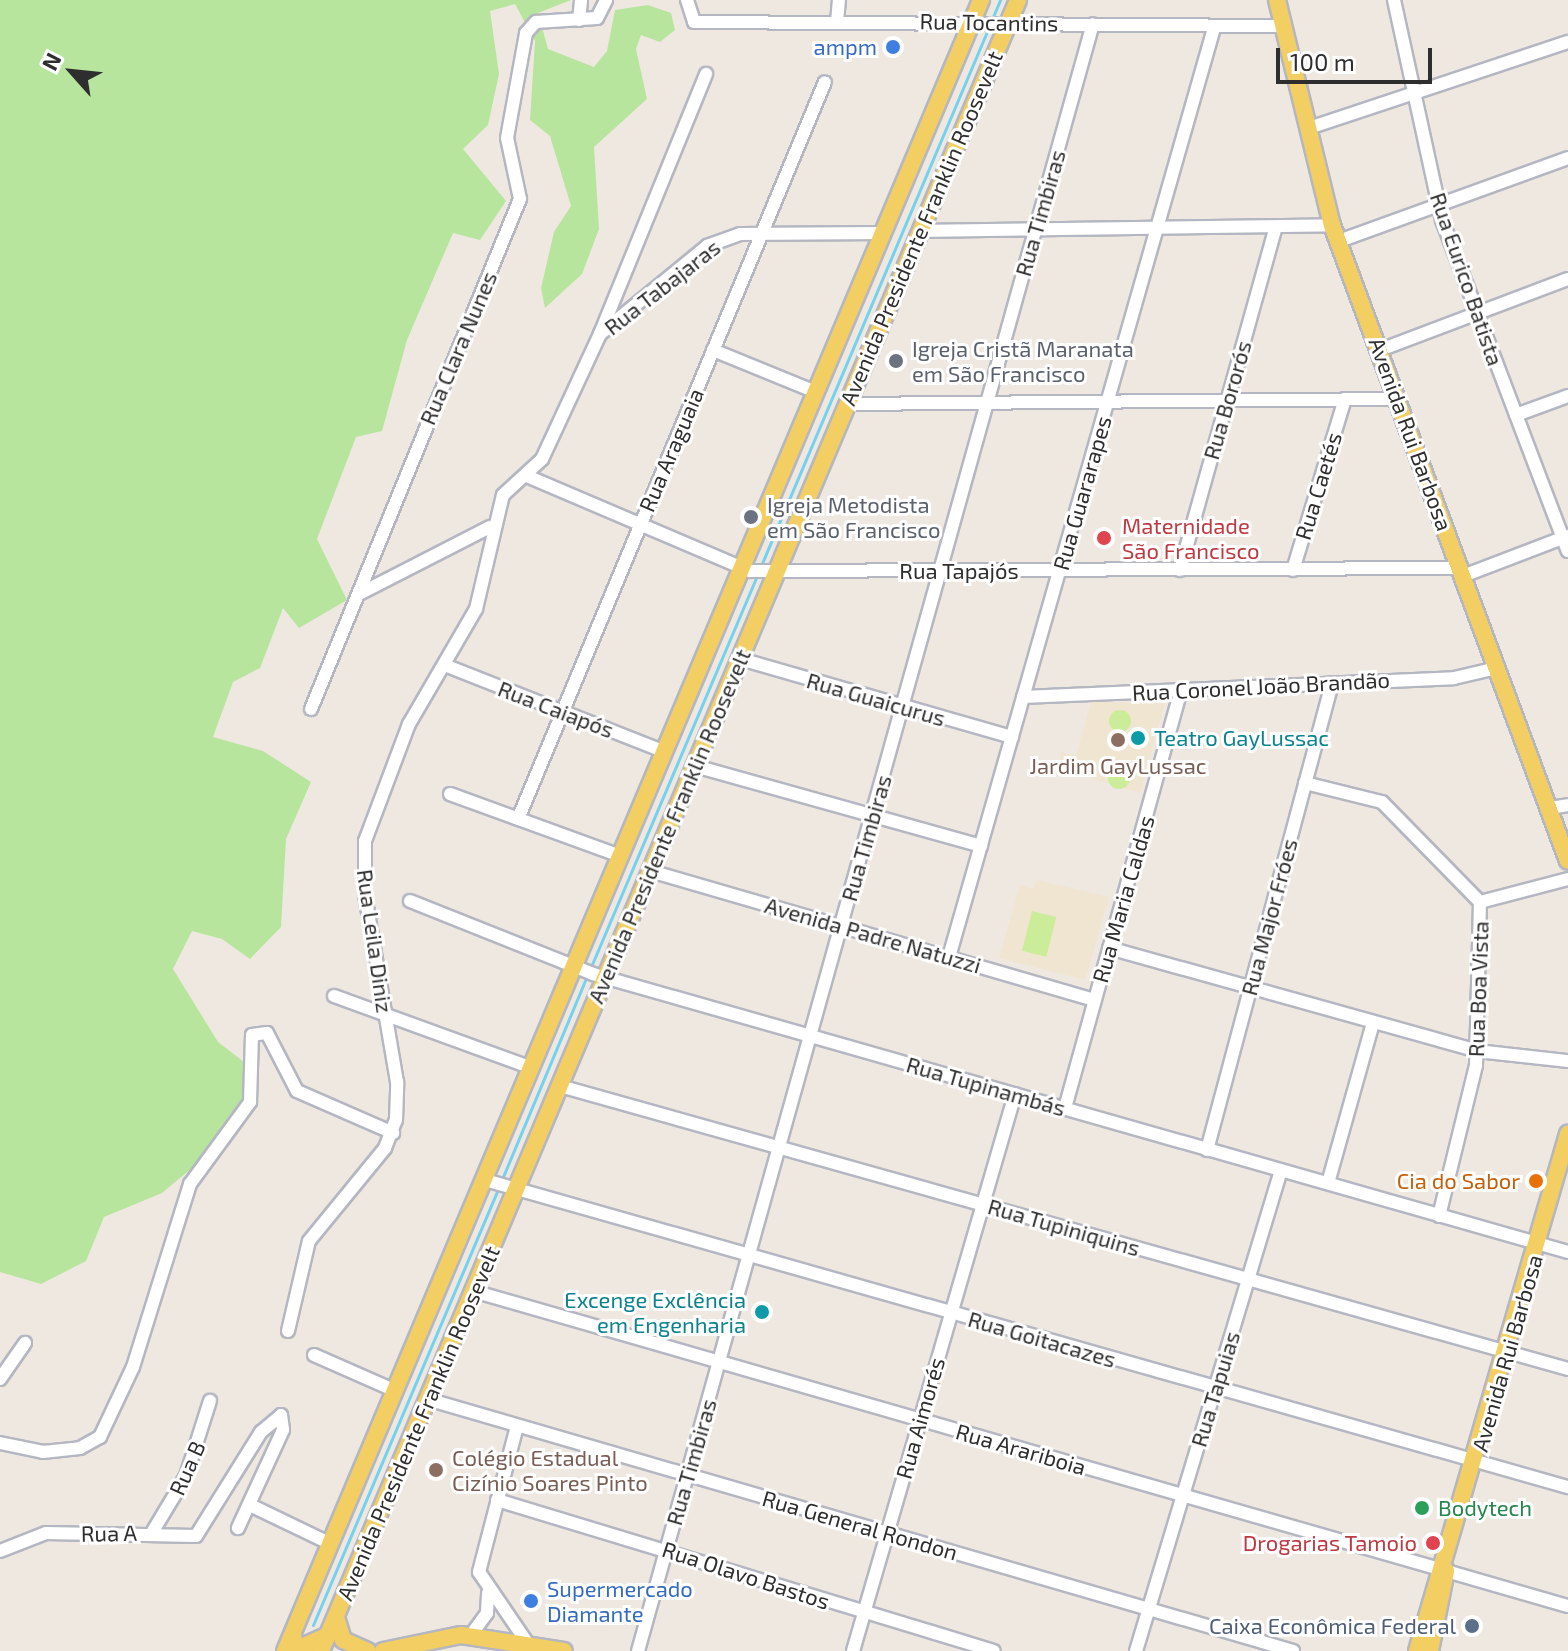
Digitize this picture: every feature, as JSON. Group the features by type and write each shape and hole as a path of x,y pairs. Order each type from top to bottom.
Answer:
{"main road":[{"name":"Avenida Presidente Franklin Roosevelt","path":"321,1651 473,1291 532,1068 650,871 740,659 771,572 920,231 991,22 981,0"},
{"name":"Avenida Presidente Franklin Roosevelt","path":"285,1651 396,1391 500,1185 560,1086 620,856 746,569 883,233 991,22 1018,0"},
{"name":"Avenida Rui Barbosa","path":"1277,0 1335,233 1568,861"},
{"name":"Avenida Rui Barbosa","path":"1430,1651 1446,1571 1568,1134"},
{"name":"Avenida Rui Barbosa","path":"1417,1651 1446,1571"},
{"path":"336,1617 343,1640 368,1651"},
{"path":"293,1635 295,1650 316,1647 329,1633"},
{"path":"383,1651 471,1635 526,1641 564,1651"}],"street":[{"path":"581,0 579,20 602,14 606,0"},
{"name":"Rua Tocantins","path":"687,0 694,22 991,22 1214,28 1284,26"},
{"path":"837,22 839,0"},
{"name":"Rua Eurico Batista","path":"1394,0 1418,94 1438,206 1566,541"},
{"name":"Rua Clara Nunes","path":"311,709 520,199 507,138 526,33 536,22 579,20"},
{"name":"Rua Timbiras","path":"638,1651 1093,24"},
{"name":"Rua Guararapes","path":"949,957 1214,28"},
{"path":"1309,128 1568,42"},
{"path":"600,334 706,74"},
{"name":"Rua Araguaia","path":"518,819 825,82"},
{"path":"920,231 1275,229 1335,233 1438,206 1568,158"},
{"name":"Rua Bororós","path":"1180,570 1275,229"},
{"name":"Rua Tabajaras","path":"527,476 556,434 600,334 707,246 762,234 883,233"},
{"path":"1380,350 1568,279"},
{"path":"713,350 816,392"},
{"path":"1516,415 1568,396"},
{"path":"847,404 1226,404 1397,399"},
{"name":"Rua Caetés","path":"1293,570 1344,402"},
{"name":"Rua Tapajós","path":"527,476 642,520 746,569 771,572 1462,572"},
{"name":"Rua Leila Diniz","path":"393,1133 399,1101 365,894 365,841 409,724 447,666 476,609 490,527 503,495 527,476"},
{"path":"361,593 490,527"},
{"path":"1462,572 1566,541"},
{"name":"Rua Guaicurus","path":"740,659 1012,737"},
{"name":"Rua Caiapós","path":"447,666 665,752"},
{"name":"Rua Coronel João Brandão","path":"1023,697 1454,678 1497,668"},
{"name":"Rua Major Fróes","path":"1207,1150 1332,683"},
{"name":"Rua Maria Caldas","path":"1065,1108 1181,690"},
{"path":"695,766 981,846"},
{"path":"1305,783 1382,802 1480,902 1568,879"},
{"path":"450,794 620,856"},
{"path":"1550,808 1568,805"},
{"name":"Avenida Padre Natuzzi","path":"650,871 1095,1000"},
{"name":"Rua Tupinambás","path":"410,901 588,972 1568,1252"},
{"name":"Rua Boa Vista","path":"1439,1216 1477,1051 1480,902"},
{"path":"1109,948 1477,1051 1568,1061"},
{"path":"334,996 532,1068"},
{"path":"1328,1183 1373,1023"},
{"path":"0,1443 43,1452 80,1448 100,1437 133,1367 190,1184 250,1102 248,1047 258,1031 271,1039 289,1085 393,1133 309,1241 289,1324"},
{"name":"Rua Tupiniquins","path":"560,1086 1568,1369"},
{"name":"Rua Aimorés","path":"853,1651 1015,1094"},
{"name":"Rua Tapuias","path":"1136,1651 1281,1170"},
{"name":"Rua Goitacazes","path":"500,1185 1568,1487"},
{"name":"Rua Arariboia","path":"473,1291 1568,1606"},
{"path":"0,1379 25,1343"},
{"path":"314,1355 396,1391"},
{"name":"Rua General Rondon","path":"427,1399 1293,1651"},
{"name":"Rua B","path":"153,1531 186,1476 210,1401"},
{"name":"Rua A","path":"0,1551 46,1533 153,1531 180,1540 196,1536 261,1432 281,1415 283,1430 252,1506"},
{"path":"517,1426 479,1572 488,1590 526,1641"},
{"name":"Rua Olavo Bastos","path":"497,1500 667,1549 994,1651"},
{"path":"238,1528 252,1506 331,1544"},
{"path":"471,1635 487,1613 488,1590"}],"shaded area":[{"name":"Jardim GayLussac","path":"1091,702 1165,703 1140,793 1058,768 1061,752 1076,756"},
{"path":"1037,880 1109,897 1085,980 999,958 1020,885 1033,889"}],"green space":[{"path":"0,0 571,0 538,13 548,49 594,67 607,51 615,10 648,5 671,13 675,30 660,42 641,35 636,49 647,99 594,147 599,229 582,274 545,308 541,288 554,232 571,206 550,136 530,120 535,41 515,4 490,11 499,74 488,125 463,149 506,201 480,240 453,233 407,340 382,431 356,437 317,539 347,600 299,628 283,608 260,668 233,682 213,737 263,751 311,782 286,839 281,927 250,959 222,939 192,931 173,969 218,1042 248,1065 243,1103 204,1158 162,1193 104,1217 86,1261 41,1284 0,1272"},
{"path":"1120,710 1128,713 1131,721 1128,729 1120,732 1112,729 1109,721 1112,713"},
{"path":"1119,767 1127,770 1130,778 1127,786 1119,789 1111,786 1108,778 1111,770"},
{"path":"1032,911 1056,917 1046,957 1022,951"}],"waterway":[{"path":"992,19 1000,0"},
{"path":"760,568 988,29"},
{"path":"590,969 757,575"},
{"path":"502,1179 587,976"},
{"path":"313,1625 499,1186"}],"place":[{"name":"ampm","path":"893,47"},
{"name":"Igreja Cristã Maranata em São Francisco","path":"896,361"},
{"name":"Igreja Metodista em São Francisco","path":"751,517"},
{"name":"Maternidade São Francisco","path":"1104,538"},
{"name":"Teatro GayLussac","path":"1138,738"},
{"name":"Jardim GayLussac","path":"1118,740"},
{"name":"Cia do Sabor","path":"1536,1181"},
{"name":"Excenge Exclência em Engenharia","path":"762,1312"},
{"name":"Colégio Estadual Cizínio Soares Pinto","path":"436,1470"},
{"name":"Bodytech","path":"1422,1508"},
{"name":"Drogarias Tamoio","path":"1433,1543"},
{"name":"Supermercado Diamante","path":"531,1601"},
{"name":"Caixa Econômica Federal","path":"1472,1626"}]}
